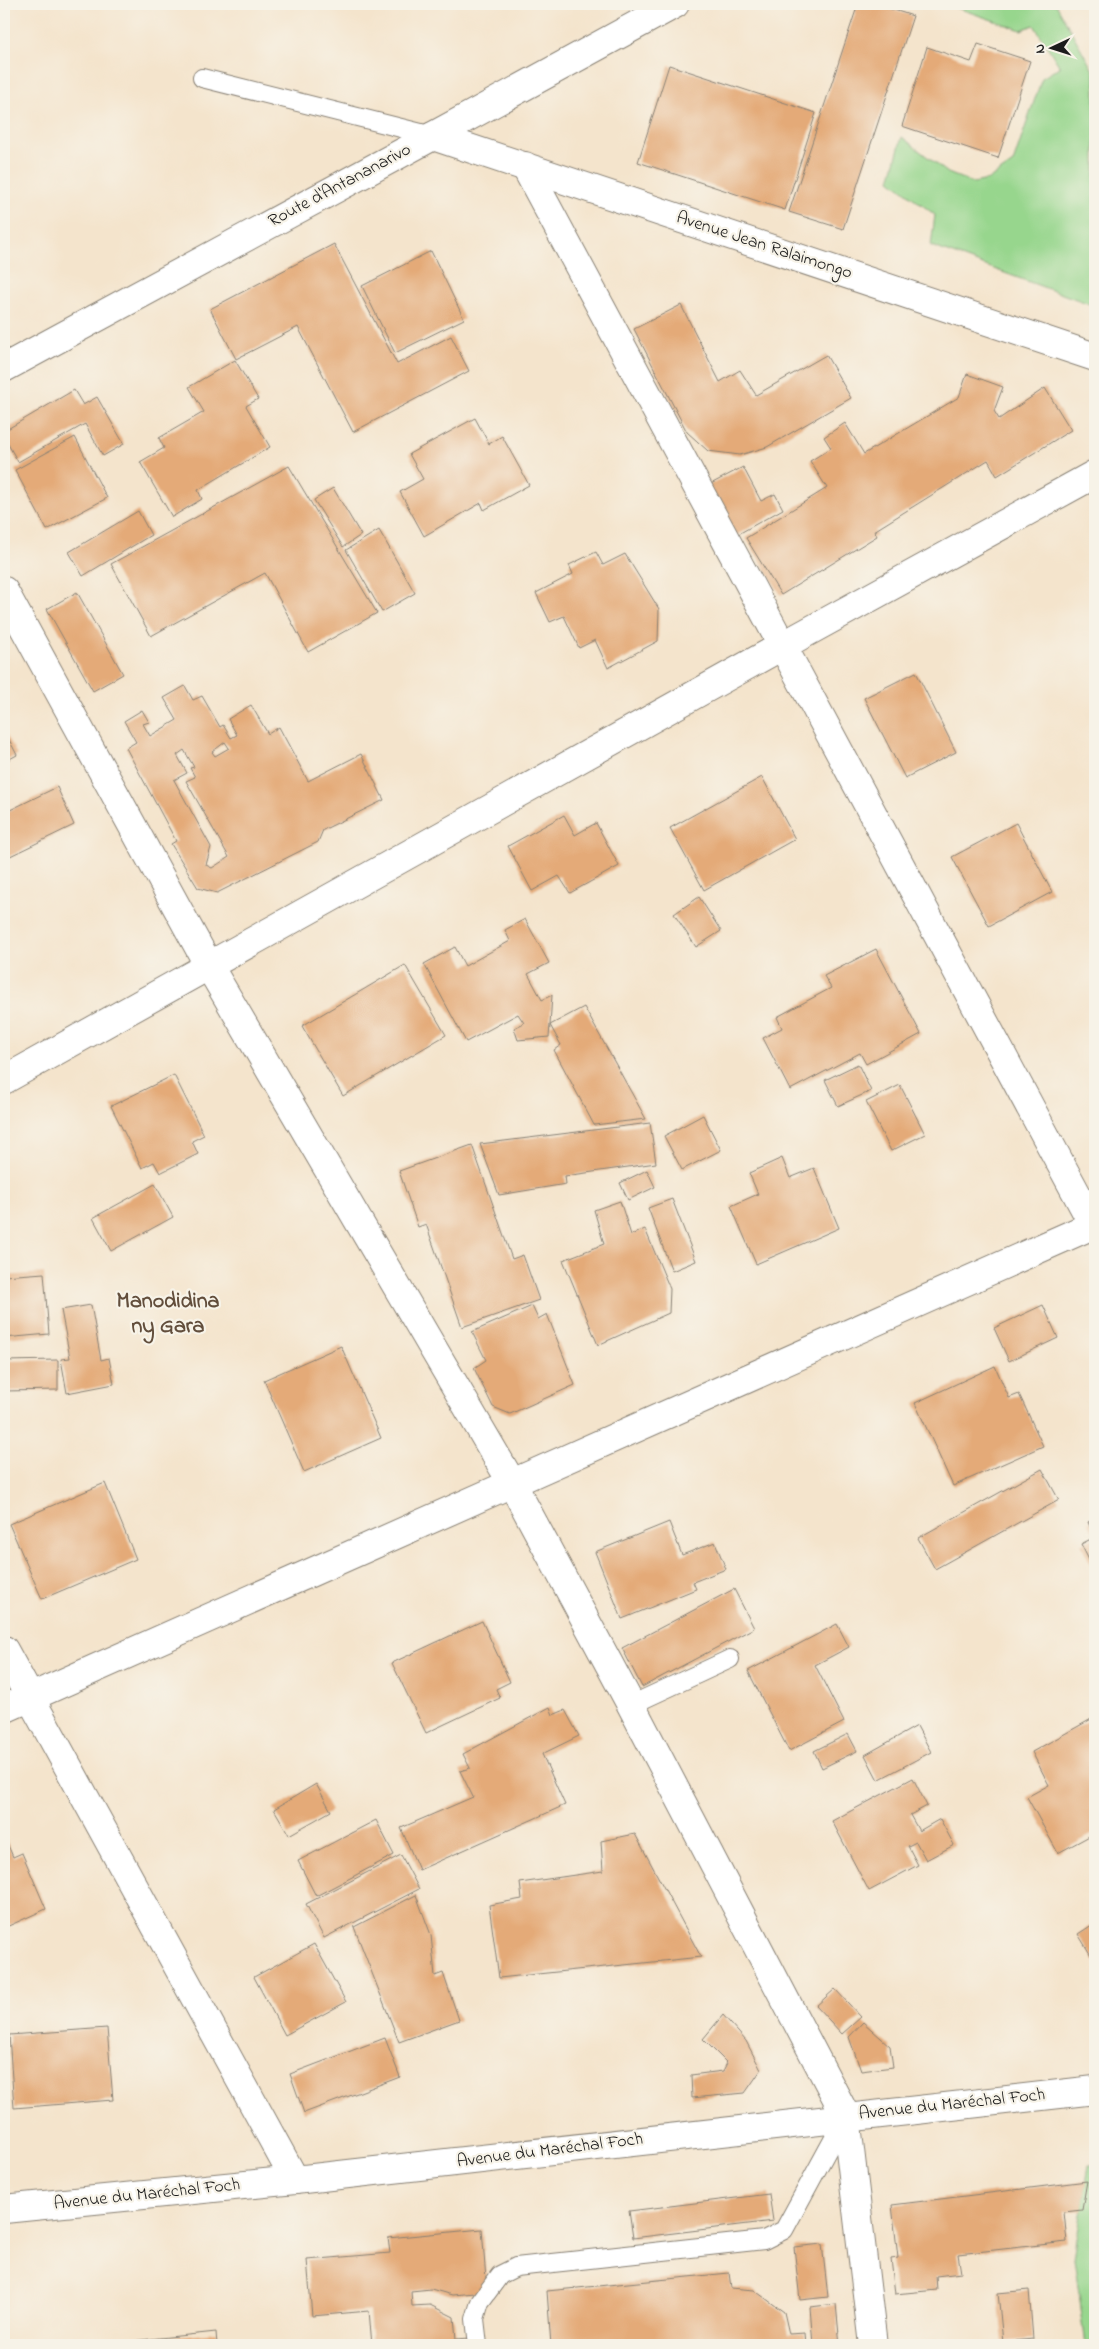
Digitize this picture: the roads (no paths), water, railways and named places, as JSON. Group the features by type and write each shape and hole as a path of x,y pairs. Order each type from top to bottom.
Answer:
{"street":[{"name":"Route d'Antananarivo","path":"4,368 676,4"},
{"name":"Avenue Jean Ralaimongo","path":"433,136 1095,357"},
{"path":"4,1709 1095,1226 526,166"},
{"path":"4,1080 782,646 1095,474"},
{"path":"4,591 209,966 512,1483 631,1705 846,2116 873,2345"},
{"path":"4,1650 294,2180"},
{"name":"Avenue du Maréchal Foch","path":"4,2209 294,2180 846,2116 1095,2090"}],"lane":[{"path":"202,78 433,136"},
{"path":"631,1705 730,1659"},
{"path":"478,2345 475,2320 480,2302 500,2274 516,2266 764,2240 784,2230 846,2116"}],"district":[{"name":"Manodidina ny Gara","path":"168,1314"}]}
